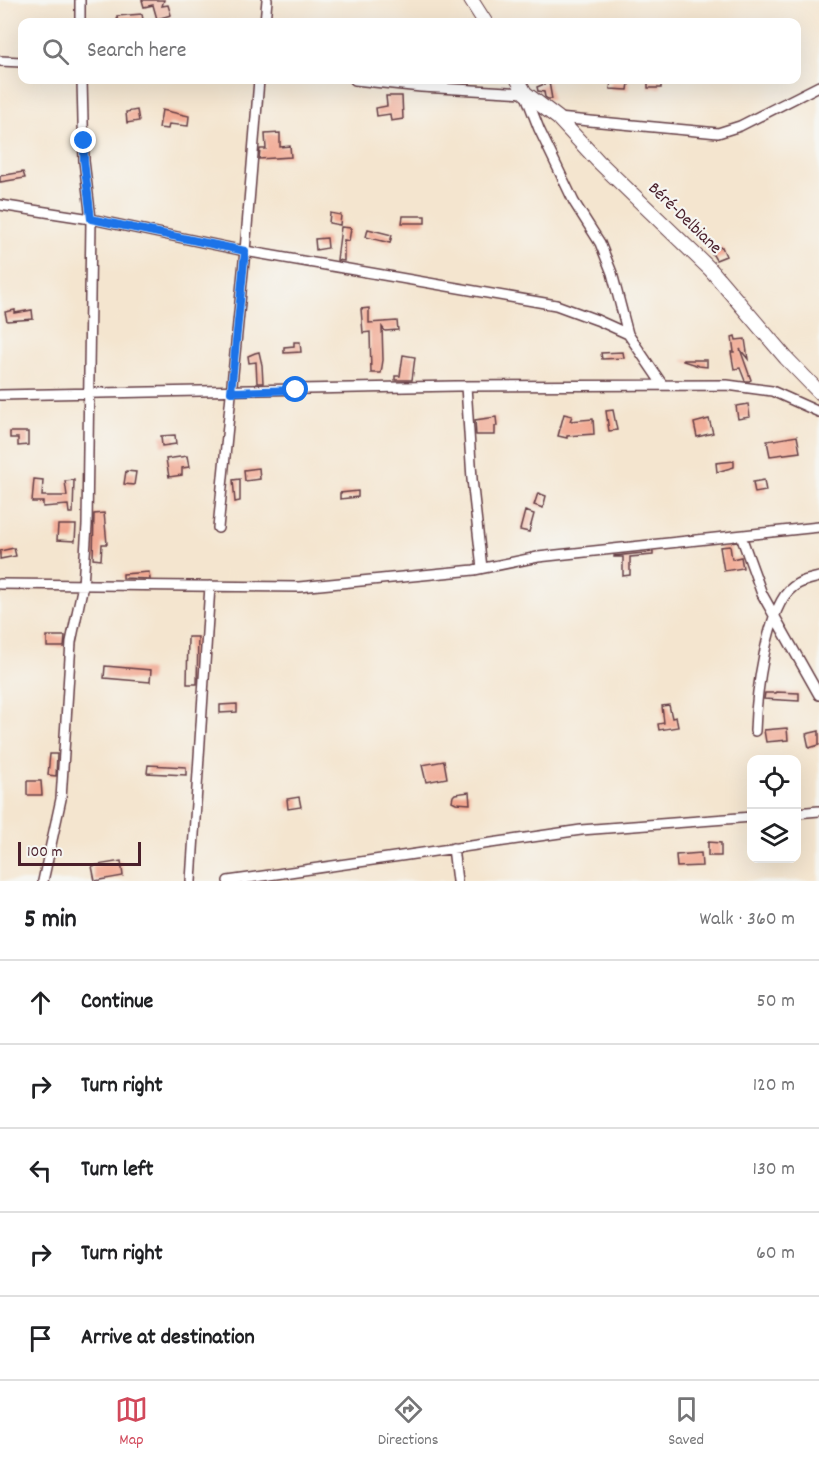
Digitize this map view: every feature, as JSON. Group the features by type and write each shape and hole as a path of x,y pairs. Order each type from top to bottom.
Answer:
{"street":[{"path":"80,0 81,18"},
{"path":"265,18 267,0"},
{"path":"471,0 482,18"},
{"path":"0,60 18,62"},
{"path":"43,881 61,799 71,642 83,585 87,525 91,219 84,161 82,84"},
{"path":"218,528 259,84"},
{"path":"393,84 525,93 539,129 574,202 600,243 612,273 628,334 662,384"},
{"name":"Béré-Delbiane","path":"520,84 525,93 558,118 598,161 711,270 786,358 819,392"},
{"path":"558,118 718,133 740,126 819,86"},
{"path":"0,205 91,219 245,251 556,305 628,334"},
{"path":"0,395 466,386 727,385 772,391 819,412"},
{"path":"466,386 472,479 482,568"},
{"path":"0,584 299,587 482,568 538,557 819,527"},
{"path":"741,536 762,594 776,615 819,695"},
{"path":"755,730 765,645 783,597 792,587 803,581 819,577"},
{"path":"191,881 210,586"},
{"path":"801,813 819,811"},
{"path":"228,881 581,830 747,817"},
{"path":"453,848 457,881"}],"building":[{"path":"142,0 164,0 162,6 168,5 171,15 157,18 153,5 144,7"},
{"path":"142,14 143,18 117,18 117,16"},
{"path":"549,84 552,99 545,97 544,92 538,91 537,87"},
{"path":"611,84 629,84 628,90 610,89"},
{"path":"648,84 661,84 661,88 648,88"},
{"path":"386,96 402,96 403,119 391,121 390,114 377,116 376,108 387,106"},
{"path":"137,110 139,121 127,123 126,112"},
{"path":"162,110 189,116 188,126 169,124 168,129 159,128"},
{"path":"280,133 280,147 290,146 291,157 259,159 260,149 266,149 265,134"},
{"path":"23,172 25,178 0,182 0,176"},
{"path":"330,213 341,215 340,225 329,223"},
{"path":"403,216 425,216 425,223 402,223"},
{"path":"341,227 351,228 349,241 344,240 344,261 337,260"},
{"path":"368,229 392,235 390,243 366,237"},
{"path":"327,238 328,248 316,250 315,239"},
{"path":"722,247 726,256 716,260 710,250"},
{"path":"369,308 369,323 397,321 398,330 385,331 382,327 381,373 371,373 370,332 363,333 361,309"},
{"path":"15,310 15,313 32,310 33,319 7,321 5,312"},
{"path":"735,336 736,340 745,339 748,359 740,349 751,380 749,381 745,381 740,368 734,369 731,352 734,352 732,337"},
{"path":"294,342 300,342 301,352 284,353 284,347 294,346"},
{"path":"259,352 263,383 257,383 256,362 249,363 248,356"},
{"path":"623,352 624,358 602,359 601,353"},
{"path":"403,355 415,357 412,380 395,380 395,376 400,376"},
{"path":"683,360 707,360 707,367 699,366"},
{"path":"748,404 750,417 738,419 736,406"},
{"path":"613,410 617,430 609,431 606,411"},
{"path":"564,414 572,416 570,421 593,419 594,434 567,436 567,438 558,436"},
{"path":"496,417 495,435 476,435 475,420"},
{"path":"709,419 713,433 697,437 694,423"},
{"path":"10,432 28,432 28,445 18,446 18,438 10,438"},
{"path":"175,435 176,444 162,446 161,436"},
{"path":"797,436 800,452 770,456 767,441"},
{"path":"187,456 189,467 182,468 182,475 169,477 166,459"},
{"path":"734,461 734,467 717,472 716,463"},
{"path":"259,468 260,479 245,481 244,470"},
{"path":"126,471 136,472 134,485 124,484"},
{"path":"34,479 43,480 42,496 67,496 65,481 74,480 73,513 69,513 68,505 43,507 43,502 32,502"},
{"path":"240,479 240,501 235,502 233,480"},
{"path":"764,480 766,491 755,493 753,482"},
{"path":"358,491 358,497 340,499 340,493"},
{"path":"538,493 546,496 543,508 534,505"},
{"path":"525,511 534,514 529,532 520,530"},
{"path":"104,513 107,544 102,544 101,560 93,559 94,514"},
{"path":"58,525 76,525 75,541 57,540"},
{"path":"730,546 732,559 741,557 743,568 724,571 720,547"},
{"path":"14,548 16,556 0,559 0,551"},
{"path":"653,552 653,555 630,557 630,575 623,576 623,557 614,557 614,556"},
{"path":"149,572 150,579 123,578 123,574"},
{"path":"47,636 65,636 64,647 47,647"},
{"path":"188,637 198,637 197,684 187,684"},
{"path":"105,666 151,670 150,682 104,678"},
{"path":"765,693 799,693 799,701 764,699"},
{"path":"237,704 237,712 220,713 220,705"},
{"path":"669,705 672,718 676,717 678,727 659,730 658,724 664,723 662,706"},
{"path":"787,728 788,740 766,742 764,730"},
{"path":"819,731 819,745 809,748 806,734"},
{"path":"50,754 57,754 56,776 48,775"},
{"path":"444,761 447,778 426,782 422,765"},
{"path":"148,765 186,767 186,775 147,773"},
{"path":"27,781 41,781 42,795 27,795"},
{"path":"469,792 470,804 452,801 455,794"},
{"path":"299,797 301,807 288,809 287,799"},
{"path":"708,842 721,843 721,856 708,856"},
{"path":"701,853 702,866 677,867 676,855"},
{"path":"121,861 123,876 95,881 92,866"}],"route":[{"path":"84,141 91,219 245,251 231,392 296,390"}]}
